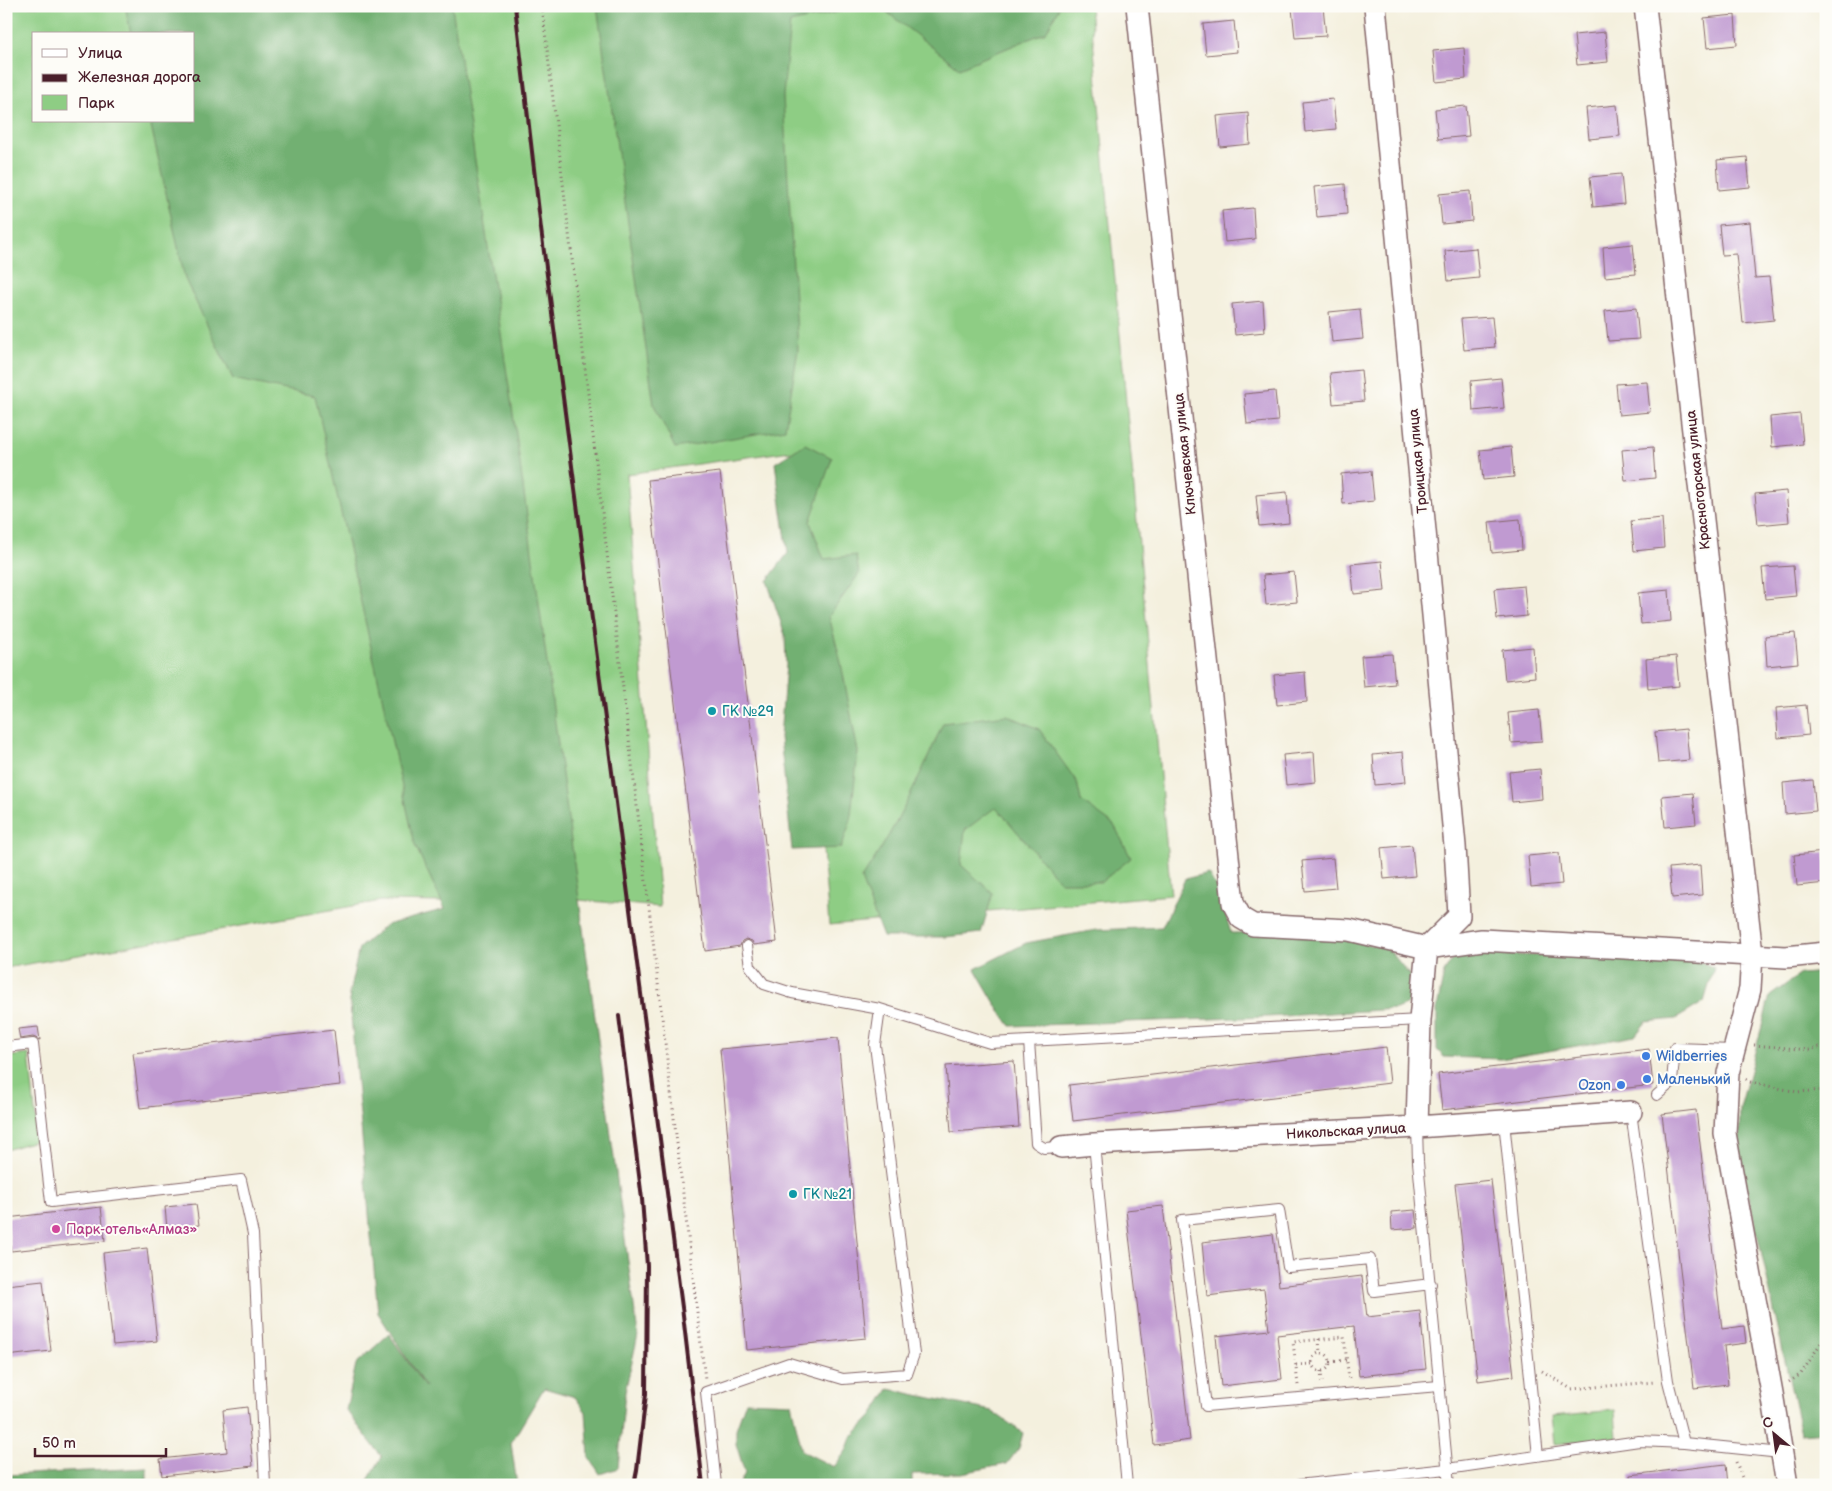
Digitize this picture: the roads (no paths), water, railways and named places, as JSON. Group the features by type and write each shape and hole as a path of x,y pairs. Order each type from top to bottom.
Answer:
{"street":[{"name":"Ключевская улица","path":"1137,6 1233,903 1240,918 1253,925 1348,930 1427,948"},
{"name":"Троицкая улица","path":"1375,6 1455,846 1459,916 1427,948"},
{"name":"Красногорская улица","path":"1645,6 1752,954 1750,989 1733,1053 1725,1133 1787,1485"},
{"path":"1417,1128 1420,1020 1427,948 1482,940 1786,957 1826,953"},
{"name":"Никольская улица","path":"1061,1148 1094,1144 1417,1128 1630,1112"}],"lane":[{"path":"746,946 750,966 764,984 792,993 880,1009 990,1043 1420,1020"},
{"path":"716,1485 706,1392 789,1363 842,1379 907,1374 914,1354 875,1045 880,1009"},
{"path":"1029,1041 1036,1143 1044,1148 1061,1148"},
{"path":"6,1046 33,1044 51,1202 241,1180 253,1234 264,1485"},
{"path":"1657,1095 1672,1082 1675,1048 1733,1053"},
{"path":"1630,1112 1668,1381 1684,1442"},
{"path":"1504,1121 1538,1456"},
{"path":"1417,1128 1418,1162 1449,1485"},
{"path":"1094,1144 1127,1485"},
{"path":"1431,1284 1374,1291 1370,1260 1288,1267 1280,1210 1182,1220 1206,1406 1439,1386"},
{"path":"1297,1485 1389,1480 1447,1469 1638,1441 1684,1442 1782,1453"}],"railway":[{"path":"515,6 541,229 683,1315 703,1485"},
{"path":"619,1016 642,1199 647,1266 646,1394 634,1485"}],"place":[{"name":"ГК №29","path":"712,711"},
{"name":"Wildberries","path":"1646,1056"},
{"name":"Маленький","path":"1647,1079"},
{"name":"Ozon","path":"1621,1085"},
{"name":"ГК №21","path":"793,1194"},
{"name":"Парк-отель«Алмаз»","path":"56,1229"}]}
